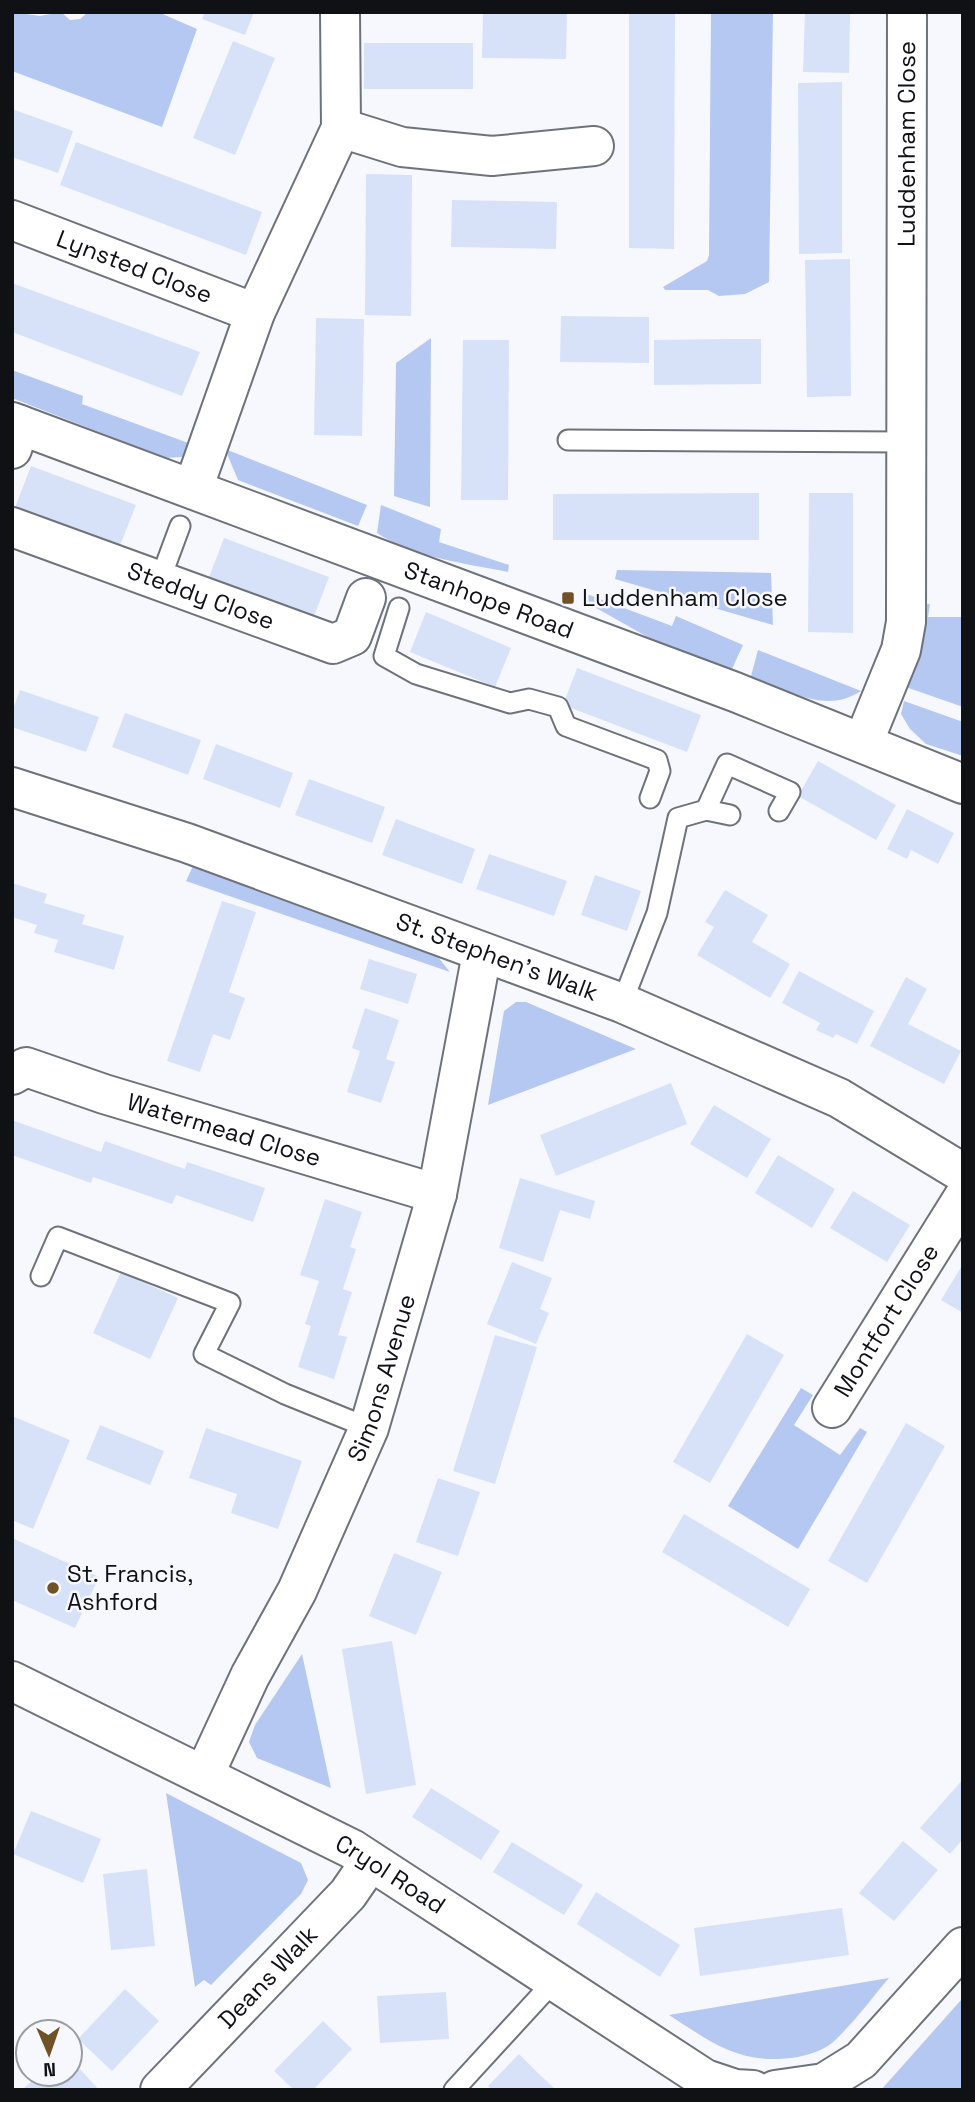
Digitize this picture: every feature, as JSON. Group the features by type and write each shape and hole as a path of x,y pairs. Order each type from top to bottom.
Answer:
{"street":[{"path":"193,489 256,313 341,128 340,12"},
{"name":"Luddenham Close","path":"863,743 901,650 906,622 907,12"},
{"path":"341,128 402,147 492,156 594,146"},
{"name":"Lynsted Close","path":"12,220 256,313"},
{"name":"Stanhope Road","path":"15,432 193,489 863,743 963,785"},
{"name":"Steddy Close","path":"12,527 333,644 352,636 383,603"},
{"name":"St. Stephen's Walk","path":"12,787 187,843 622,1003 839,1098 963,1173"},
{"name":"Simons Avenue","path":"204,1775 250,1676 297,1591 369,1428 437,1194 482,953"},
{"name":"Watermead Close","path":"12,1074 26,1067 104,1094 437,1194"},
{"name":"Montfort Close","path":"832,1408 963,1198"},
{"name":"Cryol Road","path":"12,1681 352,1850 705,2079 735,2089 752,2090"},
{"name":"Deans Walk","path":"160,2090 331,1913 370,1862"},
{"path":"775,2090 824,2086 861,2060 963,1947"}],"lane":[{"path":"568,440 905,442"},
{"path":"160,580 180,526"},
{"path":"383,603 384,656 416,674 510,703 530,699 558,707 566,726 657,760 660,771 646,796 678,818"},
{"path":"706,810 727,764 790,792 779,811"},
{"path":"678,818 706,810 730,815"},
{"path":"622,1003 657,913 678,818"},
{"path":"41,1276 58,1237 230,1303 204,1354 285,1394 369,1428"},
{"path":"454,2090 555,1980"}],"shaded area":[{"path":"12,12 40,16 61,12 70,20 80,19 88,12 158,12 197,29 162,127 12,71"},
{"path":"711,12 773,12 769,282 745,294 719,296 708,290 665,290 663,287 707,261 709,255"},
{"path":"431,338 430,507 394,496 396,363"},
{"path":"12,370 83,396 82,404 202,448 182,457 165,458 12,398"},
{"path":"225,449 367,505 358,526 238,480"},
{"path":"381,505 441,529 439,542 509,565 508,572 424,554 392,541 377,533"},
{"path":"617,570 771,573 773,625 615,579"},
{"path":"584,593 672,626 676,616 743,645 732,669 660,644 582,600"},
{"path":"930,604 928,617 963,617 963,707 900,685 919,605"},
{"path":"758,650 861,691 834,701 806,698 792,693 751,676"},
{"path":"904,701 963,722 963,756 926,744 910,729 901,714"},
{"path":"193,866 434,952 450,972 186,881"},
{"path":"516,1002 526,1002 636,1049 488,1105 504,1011"},
{"path":"801,1388 813,1395 794,1425 840,1455 860,1428 867,1432 798,1549 728,1506"},
{"path":"302,1654 331,1788 257,1758 249,1742 255,1725"},
{"path":"166,1793 301,1863 308,1880 301,1894 211,1985 204,1980 195,1987"},
{"path":"889,1978 855,2020 832,2043 811,2054 798,2057 778,2059 744,2055 700,2035 669,2015"},
{"path":"961,2000 963,2090 881,2090"}],"building":[{"path":"205,12 254,12 245,35 202,19"},
{"path":"629,12 675,12 674,249 629,248"},
{"path":"805,12 850,12 849,73 803,72"},
{"path":"483,13 567,14 566,59 482,58"},
{"path":"233,41 275,58 235,155 193,138"},
{"path":"364,43 473,43 473,89 364,89"},
{"path":"842,82 842,253 799,254 798,83"},
{"path":"12,109 73,131 58,173 12,157"},
{"path":"76,142 262,212 246,255 60,185"},
{"path":"366,174 412,175 411,316 365,315"},
{"path":"452,200 557,202 556,249 451,247"},
{"path":"850,259 851,396 807,397 805,260"},
{"path":"12,283 200,352 182,396 12,332"},
{"path":"561,316 649,317 649,363 560,362"},
{"path":"316,318 364,319 362,436 314,435"},
{"path":"761,339 761,384 654,385 654,340"},
{"path":"463,340 509,340 508,500 461,500"},
{"path":"31,466 136,505 119,548 14,510"},
{"path":"759,493 759,540 553,540 553,494"},
{"path":"809,493 853,493 853,633 808,632"},
{"path":"224,538 329,577 313,619 208,580"},
{"path":"426,612 511,648 495,687 410,652"},
{"path":"577,668 701,715 687,752 563,705"},
{"path":"20,690 99,717 86,752 12,727 12,712"},
{"path":"125,713 201,740 188,775 112,747"},
{"path":"216,744 293,773 280,808 203,779"},
{"path":"818,761 896,805 876,840 798,796"},
{"path":"309,779 385,807 372,843 295,815"},
{"path":"907,809 954,833 938,864 911,850 907,859 887,849"},
{"path":"396,819 475,849 462,884 382,855"},
{"path":"489,854 567,881 554,916 476,889"},
{"path":"595,875 641,891 627,931 581,915"},
{"path":"12,883 47,894 44,903 85,915 82,924 124,936 114,970 54,952 58,940 34,933 37,925 12,917"},
{"path":"725,890 768,915 752,942 790,964 770,998 697,955 714,927 705,922"},
{"path":"222,901 256,912 229,992 245,998 230,1040 213,1034 200,1072 167,1061"},
{"path":"369,959 417,974 408,1004 360,989"},
{"path":"799,971 874,1011 857,1044 836,1034 833,1038 816,1030 820,1023 782,1003"},
{"path":"906,977 927,989 908,1024 961,1051 944,1084 870,1046"},
{"path":"365,1008 399,1020 386,1059 395,1062 381,1103 347,1092 360,1051 352,1048"},
{"path":"671,1083 687,1124 556,1176 540,1135"},
{"path":"714,1105 771,1139 747,1178 690,1144"},
{"path":"12,1120 101,1152 105,1141 185,1169 187,1162 265,1188 253,1222 176,1195 172,1204 93,1177 91,1183 12,1155"},
{"path":"778,1155 835,1189 812,1228 755,1193"},
{"path":"520,1178 595,1201 590,1219 560,1210 543,1262 499,1248"},
{"path":"853,1191 910,1225 887,1262 830,1228"},
{"path":"325,1199 362,1212 350,1247 356,1249 343,1289 352,1292 338,1335 347,1337 334,1379 298,1367 311,1326 305,1324 319,1281 300,1275"},
{"path":"512,1262 552,1278 540,1309 549,1313 536,1344 487,1324"},
{"path":"963,1264 963,1313 941,1300"},
{"path":"121,1272 178,1298 150,1359 93,1333"},
{"path":"747,1334 784,1355 710,1483 673,1462"},
{"path":"495,1335 537,1347 495,1484 453,1471"},
{"path":"12,1416 70,1440 33,1529 12,1520"},
{"path":"906,1423 945,1446 867,1583 828,1561"},
{"path":"100,1425 164,1451 150,1485 86,1459"},
{"path":"206,1428 302,1461 278,1529 231,1513 237,1494 189,1478"},
{"path":"438,1478 480,1492 458,1556 416,1542"},
{"path":"684,1514 810,1589 788,1627 662,1552"},
{"name":"St. Francis, Ashford","path":"12,1538 99,1577 75,1628 12,1600"},
{"path":"394,1553 442,1572 416,1635 369,1616"},
{"path":"392,1641 416,1785 366,1794 342,1649"},
{"path":"963,1779 963,1839 950,1854 920,1828"},
{"path":"431,1788 500,1831 481,1860 412,1817"},
{"path":"31,1811 101,1839 83,1883 13,1854"},
{"path":"903,1841 938,1870 894,1921 859,1893"},
{"path":"512,1842 583,1885 564,1915 493,1872"},
{"path":"147,1869 155,1946 111,1950 103,1874"},
{"path":"596,1892 680,1945 660,1977 577,1924"},
{"path":"842,1908 849,1955 700,1976 694,1928"},
{"path":"125,1989 159,2021 112,2071 84,2045 84,2033"},
{"path":"446,1992 449,2039 380,2043 377,1996"},
{"path":"323,2021 352,2049 313,2090 294,2090 274,2071"},
{"path":"519,2054 556,2090 492,2090 488,2086"},
{"path":"84,2073 99,2090 22,2090 84,2088"}],"place":[{"name":"Luddenham Close","path":"568,598"},
{"name":"St. Francis, Ashford","path":"53,1588"}]}
